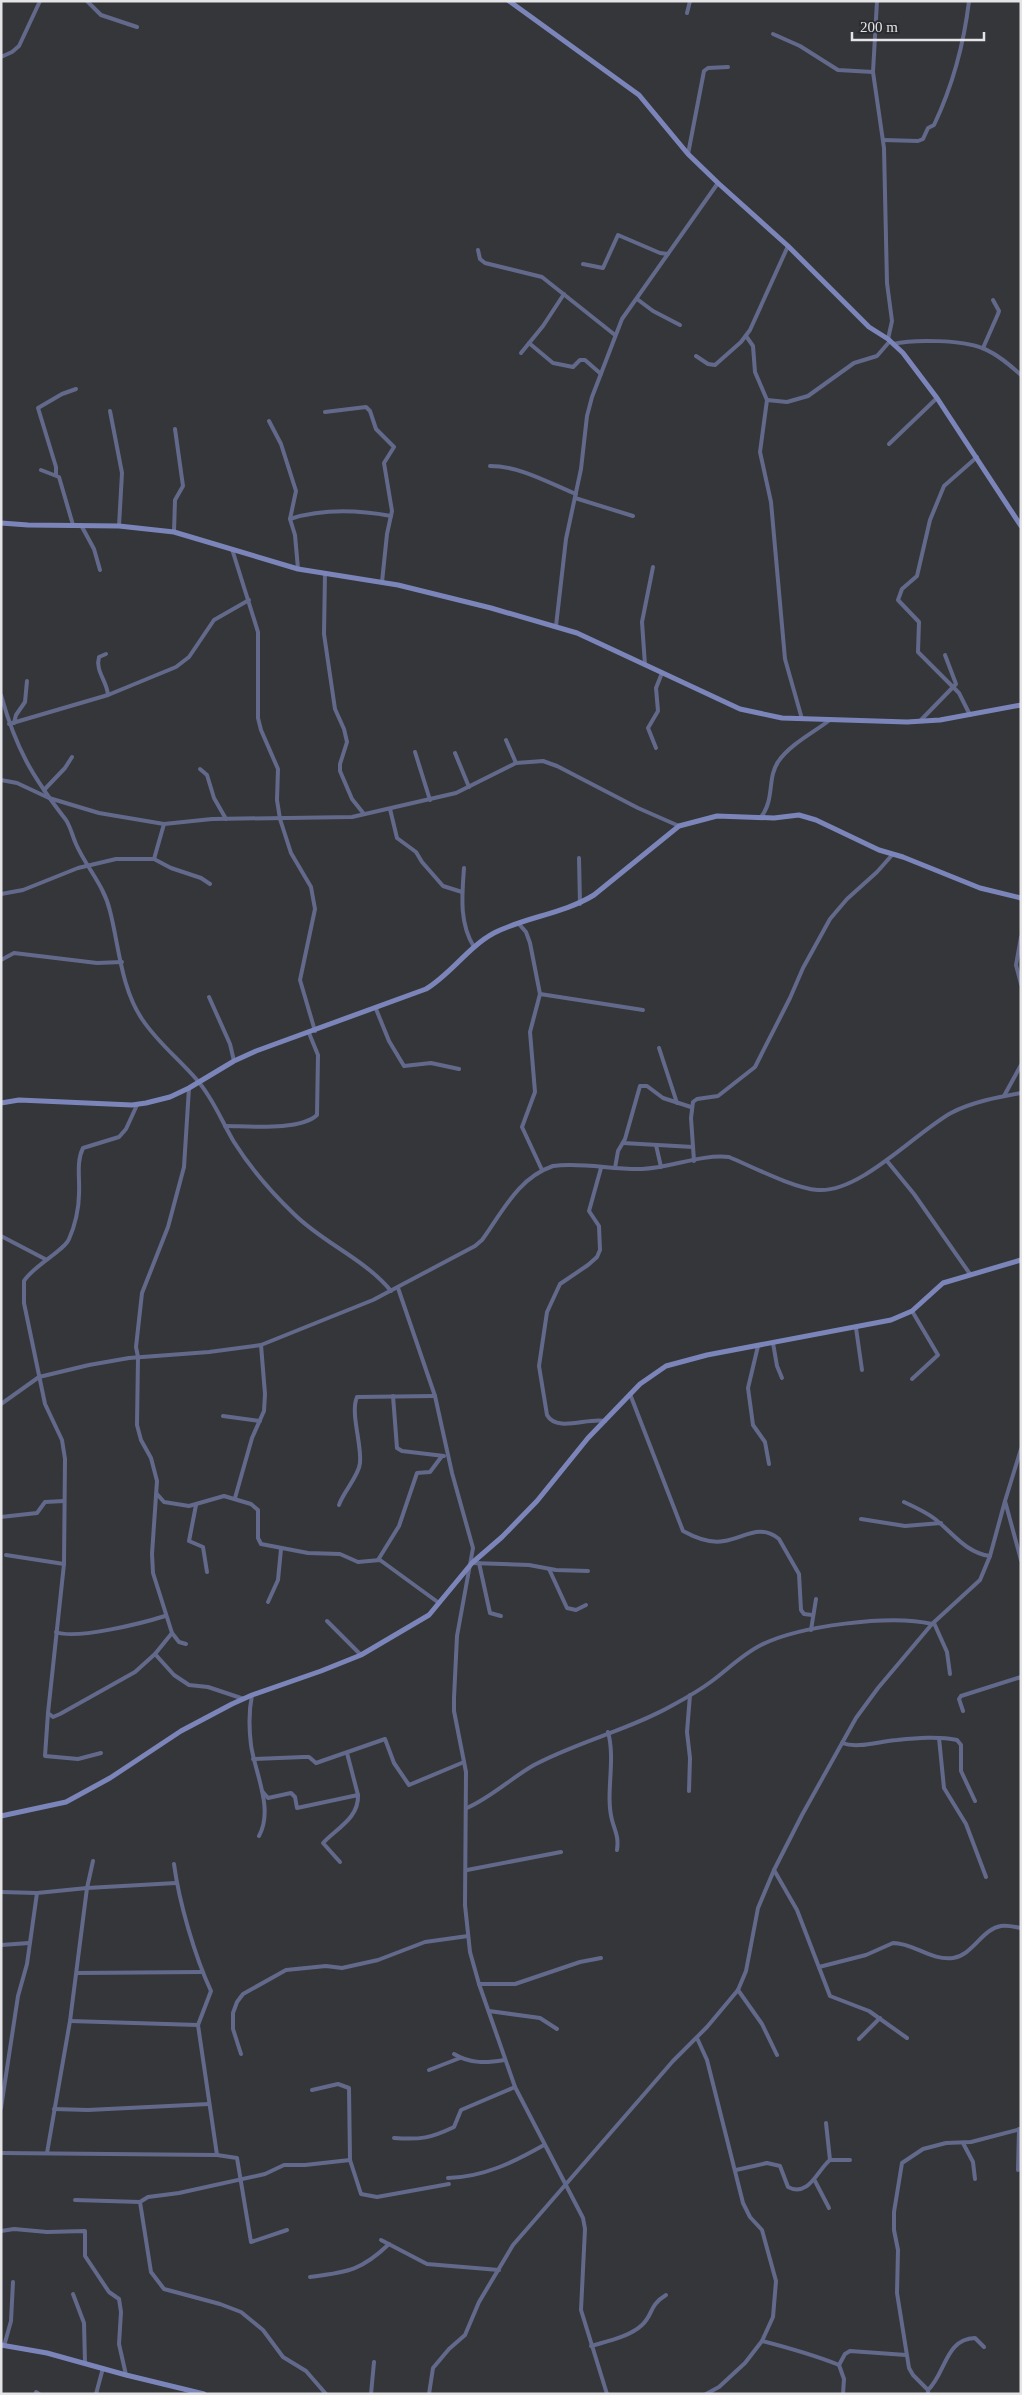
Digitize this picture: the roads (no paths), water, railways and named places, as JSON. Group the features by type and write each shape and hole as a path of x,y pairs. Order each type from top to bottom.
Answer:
{"street":[{"path":"1,57 19,46 40,1"},
{"path":"87,1 101,15 137,27"},
{"path":"509,1 639,96 688,154 788,246 869,327 890,341 903,353 937,398 1021,526"},
{"path":"688,13 690,1"},
{"path":"767,400 787,402 808,396 854,363 877,356 890,341 892,321 887,283 883,140 873,72 876,1"},
{"path":"883,140 918,141 923,139 928,128 934,125 950,83 965,28 969,1"},
{"path":"773,34 800,46 838,70 873,72"},
{"path":"688,154 704,71 708,68 728,67"},
{"path":"556,626 566,539 581,469 587,416 601,374 622,319 718,183"},
{"path":"582,264 603,268 618,235 660,253 668,254"},
{"path":"696,356 708,364 715,365 746,336 788,246"},
{"path":"478,250 480,258 485,263 542,277 615,336"},
{"path":"521,353 543,326 564,294"},
{"path":"637,299 652,311 680,325"},
{"path":"983,348 998,314 993,300"},
{"path":"746,336 753,346 755,372 767,400 760,452 770,502 785,659 802,719"},
{"path":"890,341 972,345 983,348 1011,366 1021,375"},
{"path":"903,353 905,341"},
{"path":"528,343 553,363 568,368 577,365 580,360 585,360 601,374"},
{"path":"56,474 56,467 38,408 76,388"},
{"path":"890,444 937,398"},
{"path":"325,412 366,407 370,411 376,429 392,444 393,452 384,463 392,506 382,582"},
{"path":"110,410 122,473 119,526"},
{"path":"269,420 281,444 296,490 290,519 295,535 298,569"},
{"path":"174,532 175,500 183,486 175,429"},
{"path":"970,715 964,701 954,688 918,652 919,622 898,600 902,589 917,576 930,520 944,486 977,458"},
{"path":"490,466 507,468 536,477 576,496 634,516"},
{"path":"42,470 56,474 61,480 73,525"},
{"path":"290,519 311,512 374,513 391,516"},
{"path":"1,523 119,526 174,532 298,569 382,582 556,626 751,713 802,719 920,721 970,715 1021,705"},
{"path":"81,525 94,549 100,570"},
{"path":"225,1126 298,1124 313,1118 317,1114 318,1055 300,980 316,909 315,898 291,853 280,819 277,800 278,769 261,730 258,718 258,632 232,548"},
{"path":"645,665 642,622 653,567"},
{"path":"325,573 324,634 334,709 344,729 347,742 340,764 340,771 352,799 364,814"},
{"path":"12,724 108,695 184,662 214,620 249,600"},
{"path":"106,654 99,657 98,668 108,695"},
{"path":"920,721 938,701 954,688 955,679 945,655"},
{"path":"656,748 648,728 658,711 656,688 662,673"},
{"path":"12,724 25,702 27,681"},
{"path":"1,695 22,756 73,831 76,844 103,889 110,910 128,992 142,1019 166,1050 198,1081 248,1164 272,1193 300,1221 365,1266 381,1279 391,1291"},
{"path":"761,817 769,804 778,762 790,750 830,720"},
{"path":"506,740 516,762"},
{"path":"415,752 430,800"},
{"path":"455,753 469,787"},
{"path":"44,790 72,757"},
{"path":"1,780 17,783 49,798 99,813 164,824 226,818 334,818 364,814 456,793 516,762 543,761 551,763 638,808 679,826"},
{"path":"200,769 207,775 214,798 226,818"},
{"path":"390,809 397,838 416,852 422,862 443,886 462,892"},
{"path":"1,1103 19,1100 137,1105 170,1097 234,1061 376,1009 433,985 474,947 495,933 580,904 594,895 679,826 716,816 807,816 893,854 980,888 1021,898"},
{"path":"154,859 164,824"},
{"path":"694,1161 691,1107 698,1099 718,1096 726,1092 755,1067 803,968 830,919 847,899 871,878 893,854"},
{"path":"580,858 580,904"},
{"path":"1,894 23,890 78,868 108,860 154,859 171,868 201,878 210,884"},
{"path":"464,868 462,892 463,925 474,947"},
{"path":"519,924 526,932 530,943 540,994 530,1032 535,1092 522,1126 542,1170"},
{"path":"1021,937 1016,951 1016,964 1021,984"},
{"path":"1,960 14,953 96,963 122,962"},
{"path":"540,994 643,1010"},
{"path":"209,998 230,1044 234,1061"},
{"path":"376,1009 390,1041 404,1066 432,1063 459,1069"},
{"path":"659,1048 677,1103"},
{"path":"1004,1096 1021,1065"},
{"path":"615,1168 618,1151 640,1086 647,1086 663,1098 691,1107"},
{"path":"186,1644 179,1642 172,1633 156,1587 152,1563 157,1481 137,1425 138,1357 136,1347 142,1293 168,1227 184,1167 189,1088"},
{"path":"1,1404 39,1377 89,1365 138,1357 209,1352 261,1345 398,1288 475,1246 523,1182 542,1170 561,1165 601,1168 661,1168 713,1157 729,1157 794,1184 818,1190 850,1182 887,1161 926,1129 953,1112 1004,1096 1021,1093"},
{"path":"101,1753 78,1759 45,1756 64,1564 65,1459 62,1440 45,1404 24,1303 24,1289 27,1276 45,1259 68,1243 79,1200 79,1160 83,1148 119,1137 126,1129 137,1105"},
{"path":"622,1143 693,1147"},
{"path":"656,1145 661,1168"},
{"path":"887,1161 914,1194 970,1274"},
{"path":"601,1168 589,1211 599,1226 600,1250 597,1257 566,1279 555,1292 547,1312 538,1366 547,1415 550,1421 558,1424 592,1419 605,1420"},
{"path":"1,1236 45,1259"},
{"path":"1,1816 42,1809 66,1802 110,1778 181,1731 252,1694 321,1671 361,1654 429,1615 472,1562 502,1537 537,1502 575,1453 605,1420 646,1379 666,1366 891,1320 912,1311 942,1283 1021,1260"},
{"path":"398,1288 435,1396 448,1455 472,1542 472,1562 458,1636 454,1711 464,1762 467,1808 466,1905 470,1952 504,2060 515,2086 565,2185 579,2207 585,2229 581,2310 607,2394"},
{"path":"912,1311 938,1355 927,1368 912,1379"},
{"path":"856,1328 862,1370"},
{"path":"773,1343 777,1366 782,1378"},
{"path":"235,1498 252,1438 264,1411 265,1394 261,1345"},
{"path":"758,1346 748,1388 754,1425 765,1442 769,1464"},
{"path":"630,1394 683,1531 715,1542 752,1532 775,1536 779,1539 799,1574 801,1610 804,1614 812,1615"},
{"path":"393,1396 397,1448 402,1452 448,1455"},
{"path":"338,1505 360,1466 357,1397 435,1396"},
{"path":"223,1416 260,1421"},
{"path":"429,2394 433,2368 449,2349 465,2335 480,2302 513,2245 673,2061 697,2038 738,1990 746,1971 758,1908 774,1870 842,1743 878,1688 933,1624 980,1580 990,1556 1021,1449"},
{"path":"378,1560 399,1526 417,1474 430,1472 442,1456"},
{"path":"157,1494 164,1502 196,1505 215,1497 235,1498 251,1504 258,1510 259,1542 266,1546 334,1553 358,1562 378,1560 411,1581 439,1603"},
{"path":"1,1517 37,1513 45,1502 64,1501"},
{"path":"1005,1501 1021,1560"},
{"path":"904,1502 924,1511 941,1523 967,1547 978,1553 990,1556"},
{"path":"196,1505 189,1541 204,1547 207,1572"},
{"path":"861,1519 905,1526 941,1523"},
{"path":"268,1602 278,1580 281,1549"},
{"path":"6,1556 64,1564"},
{"path":"472,1562 588,1571"},
{"path":"479,1563 490,1613 501,1616"},
{"path":"549,1569 567,1608 576,1610 586,1605"},
{"path":"811,1630 816,1599"},
{"path":"56,1632 74,1636 144,1623 165,1616"},
{"path":"327,1621 348,1639 361,1654"},
{"path":"467,1808 481,1802 533,1766 608,1732 638,1722 690,1695 760,1646 775,1639 811,1630 878,1621 933,1624"},
{"path":"933,1624 947,1652 950,1674"},
{"path":"48,1713 53,1716 60,1714 129,1676 155,1654 172,1633"},
{"path":"155,1654 174,1675 189,1685 208,1687 244,1699"},
{"path":"963,1711 959,1699 961,1696 1021,1677"},
{"path":"252,1694 250,1742 262,1791 264,1820 259,1836"},
{"path":"690,1695 687,1732 690,1758 690,1791"},
{"path":"608,1732 612,1754 612,1819 618,1836 617,1850"},
{"path":"842,1743 853,1745 939,1738 959,1742 962,1772 975,1801"},
{"path":"939,1738 944,1788 966,1824 986,1877"},
{"path":"253,1759 309,1757 316,1763 385,1739 394,1763 409,1785 464,1762"},
{"path":"340,1862 323,1843 350,1819 357,1806 358,1795 348,1753"},
{"path":"262,1791 268,1798 291,1793 295,1798 297,1808 358,1795"},
{"path":"467,1870 561,1852"},
{"path":"47,2153 70,2021 87,1888 94,1861"},
{"path":"174,1864 176,1883 202,1972 211,1992 198,2025 217,2155"},
{"path":"774,1870 797,1910 830,1996 869,2010 907,2038"},
{"path":"1,1892 37,1893 176,1883"},
{"path":"1,2108 4,2072 18,1996 27,1964 37,1893"},
{"path":"819,1967 866,1955 893,1942 927,1954 955,1958 962,1955 996,1927 1006,1925 1021,1928"},
{"path":"241,2054 233,2029 233,2013 237,2002 243,1994 256,1989 286,1970 326,1966 342,1968 378,1960 425,1942 468,1936"},
{"path":"1,1945 29,1943"},
{"path":"479,1984 515,1984 580,1962 601,1958"},
{"path":"77,1973 202,1972"},
{"path":"738,1990 762,2024 777,2054"},
{"path":"489,2011 540,2018 557,2029"},
{"path":"859,2039 880,2018"},
{"path":"70,2021 198,2025"},
{"path":"697,2038 706,2060 747,2213 762,2230 776,2281 773,2317 762,2341 745,2363 719,2387 706,2394"},
{"path":"454,2054 460,2058 482,2062 504,2060"},
{"path":"429,2070 460,2058"},
{"path":"312,2090 338,2084 349,2088 350,2160 361,2194 377,2197 448,2184"},
{"path":"394,2138 419,2140 433,2137 454,2127 461,2110 515,2086"},
{"path":"54,2109 88,2110 209,2104"},
{"path":"736,2170 774,2163 780,2166 788,2187 792,2189 798,2189 815,2181 830,2160 826,2124"},
{"path":"984,2347 976,2338 969,2338 957,2343 928,2392 913,2375 906,2355 902,2315 897,2293 898,2250 894,2230 894,2212 902,2163 923,2149 946,2143 963,2144 1020,2129 1018,2170"},
{"path":"963,2144 973,2162 975,2179"},
{"path":"448,2178 475,2175 492,2170 512,2163 544,2145"},
{"path":"1,2153 217,2155 237,2158 242,2178 251,2242 287,2230"},
{"path":"75,2200 140,2202 148,2198 265,2174 284,2165 305,2165 350,2160"},
{"path":"830,2160 850,2160"},
{"path":"815,2181 829,2208"},
{"path":"140,2202 151,2272 164,2289 220,2304 241,2312 263,2330 283,2357 306,2371 326,2394"},
{"path":"1,2231 14,2229 47,2232 84,2231 85,2256 109,2292 119,2299 121,2312 118,2344 126,2375"},
{"path":"381,2240 418,2260 436,2266 499,2270"},
{"path":"310,2277 354,2269 365,2264 389,2244"},
{"path":"13,2282 11,2321 2,2346 32,2350 204,2394"},
{"path":"73,2294 84,2323 85,2364"},
{"path":"591,2346 618,2338 641,2326 648,2319 655,2302 666,2295"},
{"path":"762,2341 799,2350 822,2361 839,2365"},
{"path":"843,2394 844,2379 839,2365 844,2354 850,2351 906,2355"},
{"path":"371,2394 374,2362"},
{"path":"96,2394 103,2368"},
{"path":"719,2387 722,2392"}]}
